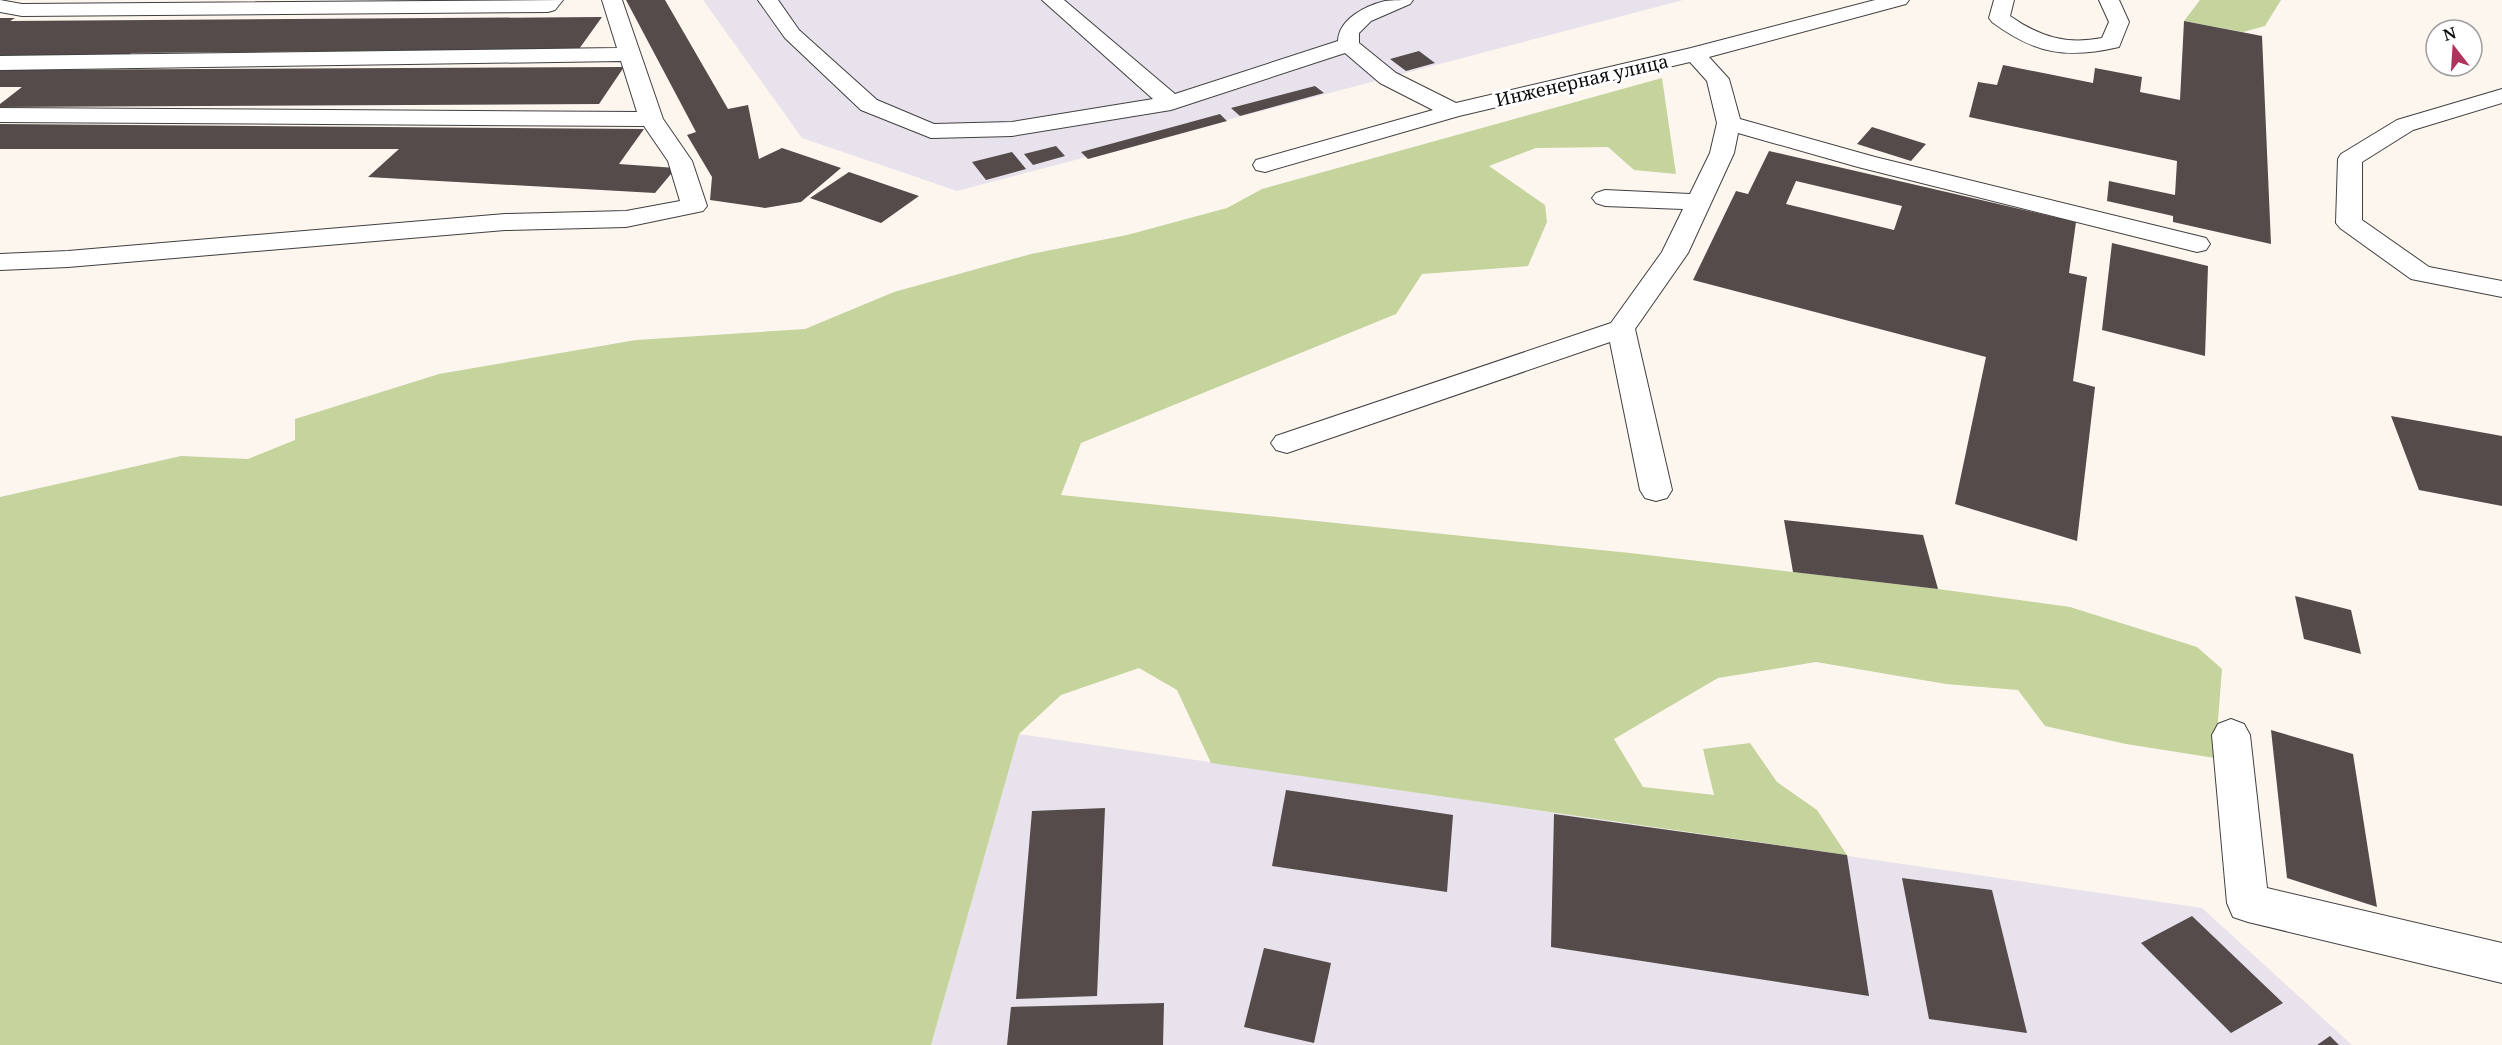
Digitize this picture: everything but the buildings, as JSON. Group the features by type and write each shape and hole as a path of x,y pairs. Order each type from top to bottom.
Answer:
{"street":[{"path":"0,6 22,10 119,5 548,6 554,0"},
{"path":"0,262 80,258 505,222 626,219 694,206 680,161 651,118 612,0"},
{"path":"768,0 792,34 869,105 931,131 1012,129 1171,103 1348,45"},
{"path":"1052,0 1171,103"},
{"path":"1348,45 1349,31 1364,17 1404,0"},
{"name":"Инженерная улица","path":"1265,165 1453,111 1695,54 1899,0"},
{"path":"2004,0 1999,18 2018,32 2053,48 2088,48 2111,42 2119,22 2109,0"},
{"path":"1348,45 1388,78 1453,111"},
{"path":"0,63 629,54"},
{"path":"1287,443 1621,329 1675,253 1722,153 1730,123 1718,79 1695,54"},
{"path":"2502,96 2405,125 2350,159 2349,223 2421,273 2502,289"},
{"path":"0,114 651,118"},
{"path":"1730,123 1867,162 2197,244"},
{"path":"1605,198 1698,202"},
{"path":"1621,329 1656,490"},
{"path":"2231,735 2248,903 2502,963"}],"shaded area":[{"path":"703,0 1683,0 957,191 802,138"},
{"path":"1019,734 2202,908 2352,1045 931,1045"}],"green space":[{"path":"2200,0 2281,0 2265,26 2243,32 2184,21"},
{"path":"1662,78 1676,174 1634,170 1608,147 1536,148 1489,166 1545,205 1547,222 1528,266 1422,274 1396,314 1081,443 1061,495 1630,553 2070,607 2197,647 2222,669 2215,758 2126,744 2045,726 2018,690 1946,684 1816,662 1718,678 1614,739 1643,787 1714,795 1703,749 1750,743 1777,782 1817,810 1847,855 1211,763 1177,690 1139,668 1061,695 1019,734 931,1045 0,1045 0,497 181,456 248,459 295,440 295,419 439,374 636,340 805,329 894,292 1031,254 1127,235 1227,208 1262,189"}]}
